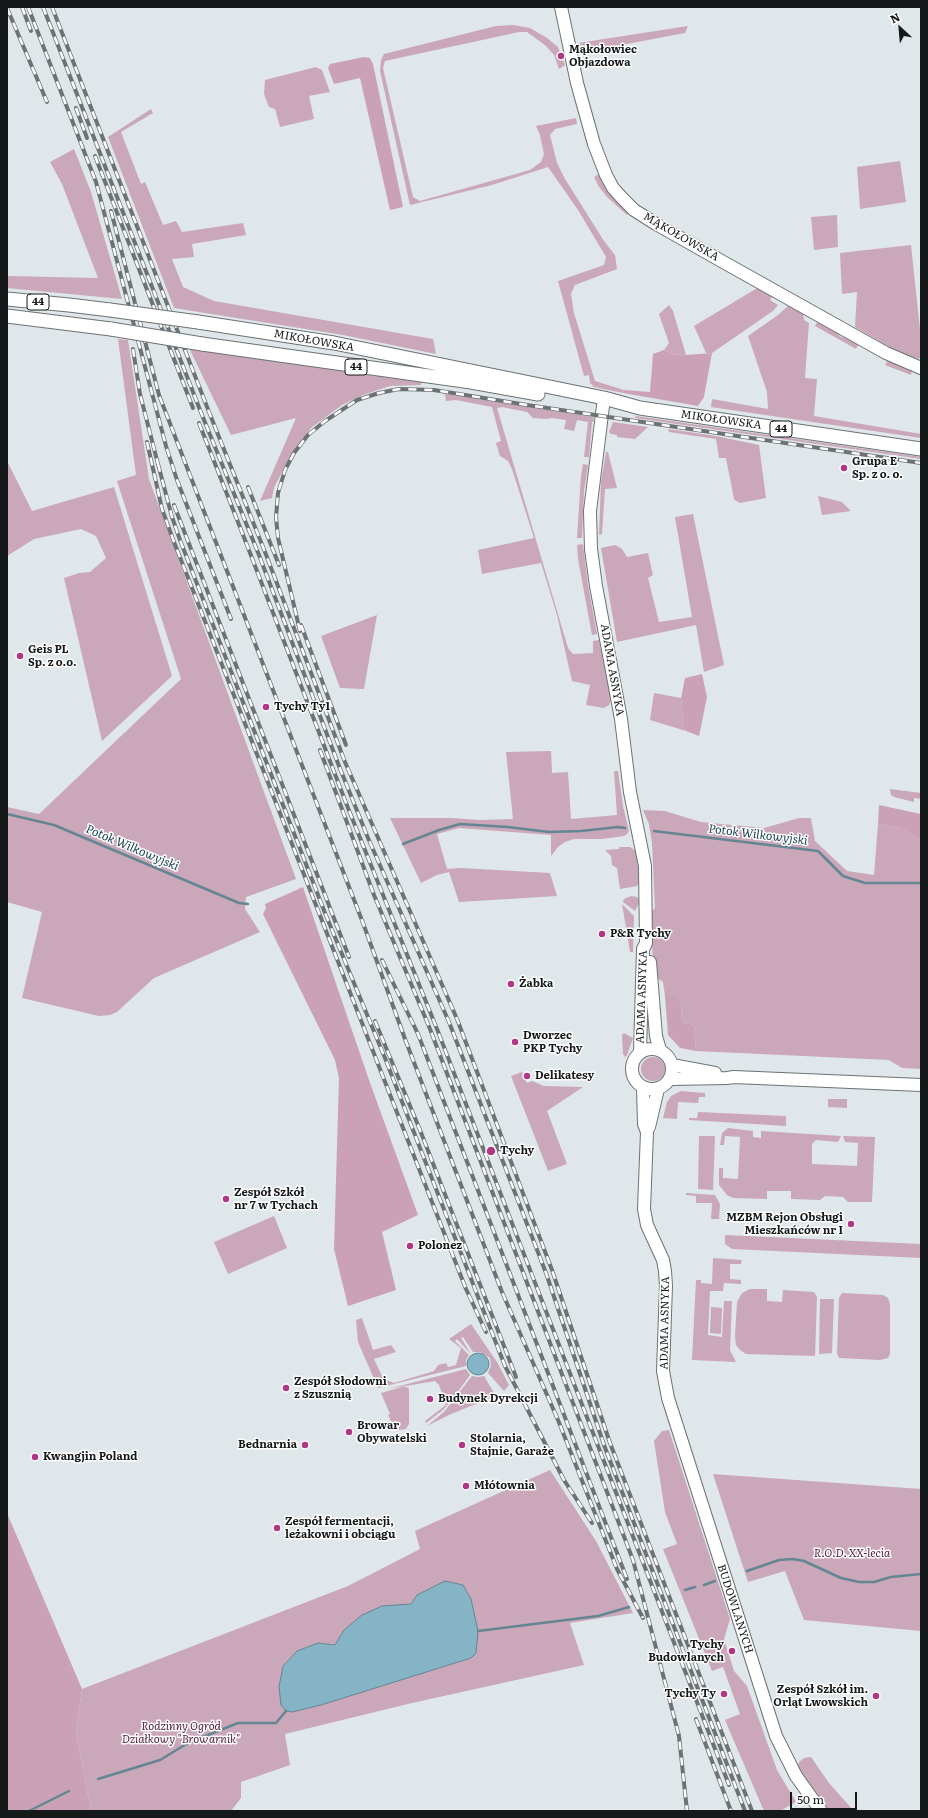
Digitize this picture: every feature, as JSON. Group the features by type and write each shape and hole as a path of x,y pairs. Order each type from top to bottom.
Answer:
{"main road":[{"name":"MIKOŁOWSKA","path":"7,299 110,310 334,343 640,408 921,449"},
{"name":"MIKOŁOWSKA","path":"7,316 111,329 202,344 604,401"}],"street":[{"name":"MĄKOŁOWSKA","path":"561,7 577,83 595,150 613,188 623,199 634,210 712,256 886,353 921,368"},
{"name":"ADAMA ASNYKA","path":"604,401 590,511 591,549 596,586 621,718 630,792 645,866 646,943 648,949 656,1036 660,1050"},
{"name":"ADAMA ASNYKA","path":"640,1052 643,949 646,943"},
{"path":"646,1049 660,1050 670,1059 673,1072 667,1084 658,1089 650,1090 639,1084 632,1073 632,1065 640,1052 646,1049"},
{"path":"672,1065 704,1072 727,1074 734,1077"},
{"path":"670,1079 734,1077 921,1085"},
{"name":"ADAMA ASNYKA","path":"639,1084 646,1132 644,1209 650,1234 663,1260 665,1271 666,1286 663,1371 668,1398"},
{"name":"ADAMA ASNYKA","path":"646,1132 650,1125 658,1089"},
{"name":"BUDOWLANYCH","path":"668,1398 776,1736 796,1776 821,1811"}],"green space":[{"path":"513,25 530,28 547,38 558,47 565,65 559,69 554,55 546,46 527,32 519,32 385,61 383,68 413,197 420,201 530,170 541,162 544,154 540,135 536,126 576,118 577,124 555,129 550,135 557,163 565,179 604,241 615,255 617,269 575,285 571,294 574,313 595,381 624,390 623,393 594,387 590,383 589,375 584,376 558,281 604,265 606,257 578,210 548,167 492,185 410,205 380,71 381,60 384,54 496,26"},
{"path":"688,26 685,33 579,53 578,43"},
{"path":"316,67 322,70 330,92 309,96 314,119 280,127 275,109 269,107 264,94 265,80"},
{"path":"151,109 153,113 121,132 141,184 145,182 163,225 176,221 182,232 243,223 246,235 192,244 194,257 172,259 183,287 214,301 433,339 436,354 343,335 174,308 108,137"},
{"path":"74,149 91,192 122,299 7,288 7,276 98,278 62,184 50,162"},
{"path":"900,161 906,202 860,209 857,167"},
{"path":"599,174 630,212 627,215 607,197 599,187 594,177"},
{"path":"837,215 838,247 814,250 811,217"},
{"path":"911,245 921,339 921,357 918,359 898,352 855,327 857,292 842,294 840,253"},
{"path":"759,287 773,295 770,300 778,305 773,311 712,353 706,353 694,326"},
{"path":"669,305 673,311 686,355 673,354 664,350 669,343 659,314"},
{"path":"789,305 803,312 804,320 809,323 805,378 817,379 814,416 921,434 921,438 711,407 712,399 768,409 767,392 748,336 778,315"},
{"path":"818,321 840,333 839,336 845,338 846,336 859,343 856,349 815,326"},
{"path":"118,339 128,340 149,479 296,879 246,897 245,909 260,932 154,978 117,1012 110,1015 99,1016 22,998 42,912 7,902 7,807 39,814 181,679 117,481 136,475"},
{"path":"189,348 422,382 421,385 390,386 363,395 342,405 311,428 288,460 274,488 272,498 260,501 296,418 231,435"},
{"path":"888,360 912,370 911,375 885,365"},
{"path":"445,394 593,417 594,421 592,422 589,457 584,457 588,422 577,420 574,431 564,429 566,420 533,418 527,412 502,407 497,408 568,648 573,654 593,653 593,641 599,640 611,700 609,705 604,708 586,705 590,685 572,681 557,615 541,563 482,574 478,550 534,538 512,469 508,461 500,456 496,443 501,441 492,407 456,400 446,401"},
{"path":"636,416 921,457 921,459 635,418"},
{"path":"613,422 648,427 635,439 617,437 617,435 609,432"},
{"path":"668,429 716,436 759,445 766,498 740,503 736,501 734,499 726,458 719,458 716,439 669,432"},
{"path":"606,452 608,452 617,488 605,489 602,534 599,535 601,482"},
{"path":"7,461 32,511 114,487 172,676 102,741 64,578 79,573 90,572 106,558 96,536 81,529 34,539 7,556"},
{"path":"583,464 588,465 584,491 582,538 577,538 581,476"},
{"path":"818,496 842,502 851,511 822,515"},
{"path":"693,514 724,665 704,672 696,625 617,642 601,548 615,545 622,549 627,557 648,553 653,575 648,578 659,622 692,617 675,517"},
{"path":"583,544 588,585 597,634 592,635 578,559 577,545"},
{"path":"377,615 364,689 340,688 321,636"},
{"path":"654,693 681,698 683,725 686,731 650,720"},
{"path":"551,751 552,773 568,772 571,819 617,815 614,771 618,771 623,806 629,831 627,834 624,836 602,839 574,839 565,842 558,847 551,856 551,835 459,828 437,834 447,869 461,868 550,873 557,896 459,902 449,872 437,875 421,883 390,818 451,818 479,820 513,819 506,752"},
{"path":"890,789 921,793 921,799 914,798 914,802 894,797 891,795"},
{"path":"643,810 665,811 701,822 764,828 799,818 811,818 815,841 847,871 874,875 878,824 900,828 921,841 921,1069 902,1068 889,1060 696,1051 694,1025 682,1022 681,1004 677,996 665,996 663,982 654,976 651,929 652,911 655,908 652,843 649,824"},
{"path":"619,847 630,847 636,851 640,882 637,886 620,889 617,868 612,865 611,856 605,850 619,849"},
{"path":"631,896 637,897 640,901 635,911 623,902 624,899"},
{"path":"622,904 634,916 633,952 630,952"},
{"path":"624,1033 633,1038 625,1057 623,1054 622,1035"},
{"path":"653,1057 662,1060 665,1069 662,1078 653,1081 644,1078 641,1069 644,1060"},
{"path":"522,1072 527,1083 532,1081 544,1086 583,1087 547,1111 567,1164 548,1171 511,1076"},
{"path":"681,1091 705,1093 705,1097 699,1097 698,1103 678,1102 677,1119 663,1118 667,1102 671,1096"},
{"path":"828,1099 847,1099 847,1108 828,1107"},
{"path":"698,1112 786,1116 786,1126 689,1120 689,1118 697,1118"},
{"path":"728,1128 753,1131 753,1137 761,1138 761,1131 841,1136 838,1142 816,1140 812,1144 812,1164 857,1166 858,1143 845,1142 843,1136 875,1137 872,1202 848,1202 843,1197 825,1196 820,1200 791,1199 791,1191 767,1191 767,1199 733,1198 727,1195 719,1185 719,1168 723,1168 723,1178 738,1179 740,1137 725,1136 724,1145 720,1145 722,1133"},
{"path":"699,1136 715,1136 713,1190 698,1189"},
{"path":"686,1193 715,1195 720,1204 719,1219 711,1219 712,1203 696,1203 696,1196 686,1195"},
{"path":"274,1216 287,1248 228,1274 214,1242"},
{"path":"725,1235 921,1244 921,1258 732,1249 725,1244"},
{"path":"713,1258 742,1260 741,1264 730,1264 730,1279 741,1280 741,1284 724,1283 723,1291 710,1291 708,1335 722,1337 724,1301 732,1301 730,1350 736,1362 692,1360 696,1280 701,1280 701,1283 712,1284"},
{"path":"750,1289 767,1289 767,1301 782,1302 783,1290 814,1292 817,1297 815,1356 746,1354 740,1350 736,1345 735,1336 737,1302 742,1293"},
{"path":"842,1293 883,1295 888,1298 890,1304 890,1354 888,1358 880,1360 839,1358 837,1353 839,1298"},
{"path":"820,1299 834,1299 832,1353 819,1354"},
{"path":"711,1307 722,1308 721,1334 710,1333"},
{"path":"362,1318 373,1350 391,1345 396,1352 374,1359 382,1376 387,1380 394,1383 434,1371 438,1365 446,1363 448,1367 456,1365 461,1348 449,1339 471,1324 497,1362 509,1385 504,1391 488,1373 491,1366 490,1358 480,1352 473,1352 463,1337 461,1338 471,1354 457,1339 455,1341 469,1355 466,1360 466,1366 378,1388 358,1342 356,1320"},
{"path":"466,1369 470,1375 454,1397 443,1410 426,1423 425,1421 446,1405 439,1385 435,1381 388,1389"},
{"path":"472,1376 484,1376 496,1396 451,1414 427,1426 444,1412"},
{"path":"407,1387 409,1389 409,1424 406,1429 399,1430 393,1425 388,1415 390,1414 381,1393"},
{"path":"669,1430 730,1619 724,1639 734,1671 747,1686 777,1770 796,1802 780,1811 764,1811 725,1720 740,1714 723,1667 712,1671 663,1549 677,1544 665,1512 654,1441 662,1431"},
{"name":"Rodzinny Ogród Działkowy \"Browarnik\"","path":"550,1470 596,1541 633,1613 570,1623 584,1665 412,1703 285,1734 290,1765 241,1782 241,1798 231,1811 91,1811 76,1732 82,1689 348,1586 420,1549 415,1531","holes":["417,1595 471,1658 283,1666 297,1651 318,1643 335,1645 400,1606 411,1604"]},
{"name":"R.O.D. XX-lecia","path":"713,1474 921,1489 921,1631 804,1620 785,1571 748,1582"},
{"path":"811,1757 829,1783 854,1811 829,1811 810,1787 798,1768 799,1762 804,1758"}],"shaded area":[{"path":"364,57 370,58 373,64 403,207 390,210 360,78 334,84 328,68 330,64"},
{"path":"664,350 673,354 686,355 712,353 704,397 698,406 623,393 624,390 650,392 653,354"},
{"path":"702,674 707,697 699,736 686,731 683,725 681,698 685,678"},
{"path":"879,805 921,814 921,841 900,828 878,824"},
{"path":"303,887 369,1080 418,1215 382,1232 396,1290 348,1306 334,1249 339,1078 335,1060 263,914 266,908 265,904"},
{"path":"665,996 677,996 681,1004 682,1022 694,1025 696,1051 680,1048 668,1035"},
{"path":"7,1513 82,1689 76,1732 91,1811 7,1811"}],"water":[{"path":"478,1353 486,1356 489,1364 486,1372 478,1375 470,1372 467,1364 470,1356"},
{"path":"445,1581 463,1585 471,1599 478,1631 476,1653 471,1658 321,1705 292,1712 286,1711 281,1705 279,1687 283,1666 297,1651 318,1643 335,1645 344,1630 362,1615 382,1606 411,1604 417,1595"}],"waterway":[{"name":"Potok Wilkowyjski","path":"7,814 54,825 239,903 248,904"},
{"name":"Potok Wilkowyjski","path":"403,844 439,830 460,824 508,827 549,832 581,831 618,827 625,828"},
{"name":"Potok Wilkowyjski","path":"654,831 818,851 843,876 865,883 921,883"},
{"path":"747,1571 779,1560 793,1559 804,1561 841,1578 859,1582 874,1582 891,1577 921,1574"},
{"path":"704,1585 715,1581"},
{"path":"685,1590 695,1587"},
{"path":"478,1631 598,1616 629,1607"},
{"path":"98,1779 160,1760 188,1743 238,1723 276,1723 286,1711"},
{"path":"29,1811 69,1791"}],"railway":[{"path":"22,7 31,31"},
{"path":"28,7 96,182 166,446 177,480 231,619"},
{"path":"43,7 202,415 259,555 339,766 368,838 449,1022 546,1273 604,1445 745,1811"},
{"path":"52,7 265,552 345,762 457,1019 552,1270 610,1443 752,1811"},
{"path":"7,8 47,102"},
{"path":"76,108 87,138"},
{"path":"95,156 193,408"},
{"path":"111,211 159,395 363,923 405,1039 502,1292 558,1420 617,1569 643,1618"},
{"path":"133,349 140,394 159,468"},
{"path":"300,631 278,538 276,517 278,493 285,470 294,453 308,435 325,421 357,400 379,393 399,389 434,390 921,463"},
{"path":"199,423 348,808 437,1029 729,1785"},
{"path":"147,442 162,509 174,542 466,1289 486,1332"},
{"path":"158,464 172,517 180,540 325,913 385,1058 505,1366 564,1480 592,1523"},
{"path":"248,487 279,565"},
{"path":"174,505 349,957"},
{"path":"301,625 346,745"},
{"path":"320,750 374,895 430,1029 633,1560 679,1736 687,1811"},
{"path":"382,960 418,1034 627,1579"},
{"path":"375,1021 420,1130 516,1377"},
{"path":"696,1719 731,1811"}],"place":[{"name":"Mąkołowiec Objazdowa","path":"561,56"},
{"name":"Grupa E Sp. z o. o.","path":"844,468"},
{"name":"Geis PL Sp. z o.o.","path":"20,656"},
{"name":"Tychy Ty1","path":"266,707"},
{"name":"P&R Tychy","path":"602,934"},
{"name":"Żabka","path":"511,984"},
{"name":"Dworzec PKP Tychy","path":"515,1042"},
{"name":"Delikatesy","path":"527,1076"},
{"name":"Tychy","path":"491,1151"},
{"name":"Zespół Szkół nr 7 w Tychach","path":"226,1199"},
{"name":"MZBM Rejon Obsługi Mieszkańców nr I","path":"851,1224"},
{"name":"Polonez","path":"410,1246"},
{"name":"Zespół Słodowni z Szusznią","path":"286,1388"},
{"name":"Budynek Dyrekcji","path":"430,1399"},
{"name":"Browar Obywatelski","path":"349,1432"},
{"name":"Bednarnia","path":"305,1445"},
{"name":"Stolarnia, Stajnie, Garaże","path":"462,1445"},
{"name":"Kwangjin Poland","path":"35,1457"},
{"name":"Młótownia","path":"466,1486"},
{"name":"Zespół fermentacji, leżakowni i obciągu","path":"277,1528"},
{"name":"Tychy Budowlanych","path":"732,1651"},
{"name":"Tychy Ty","path":"724,1694"},
{"name":"Zespół Szkół im. Orląt Lwowskich","path":"876,1696"}]}
